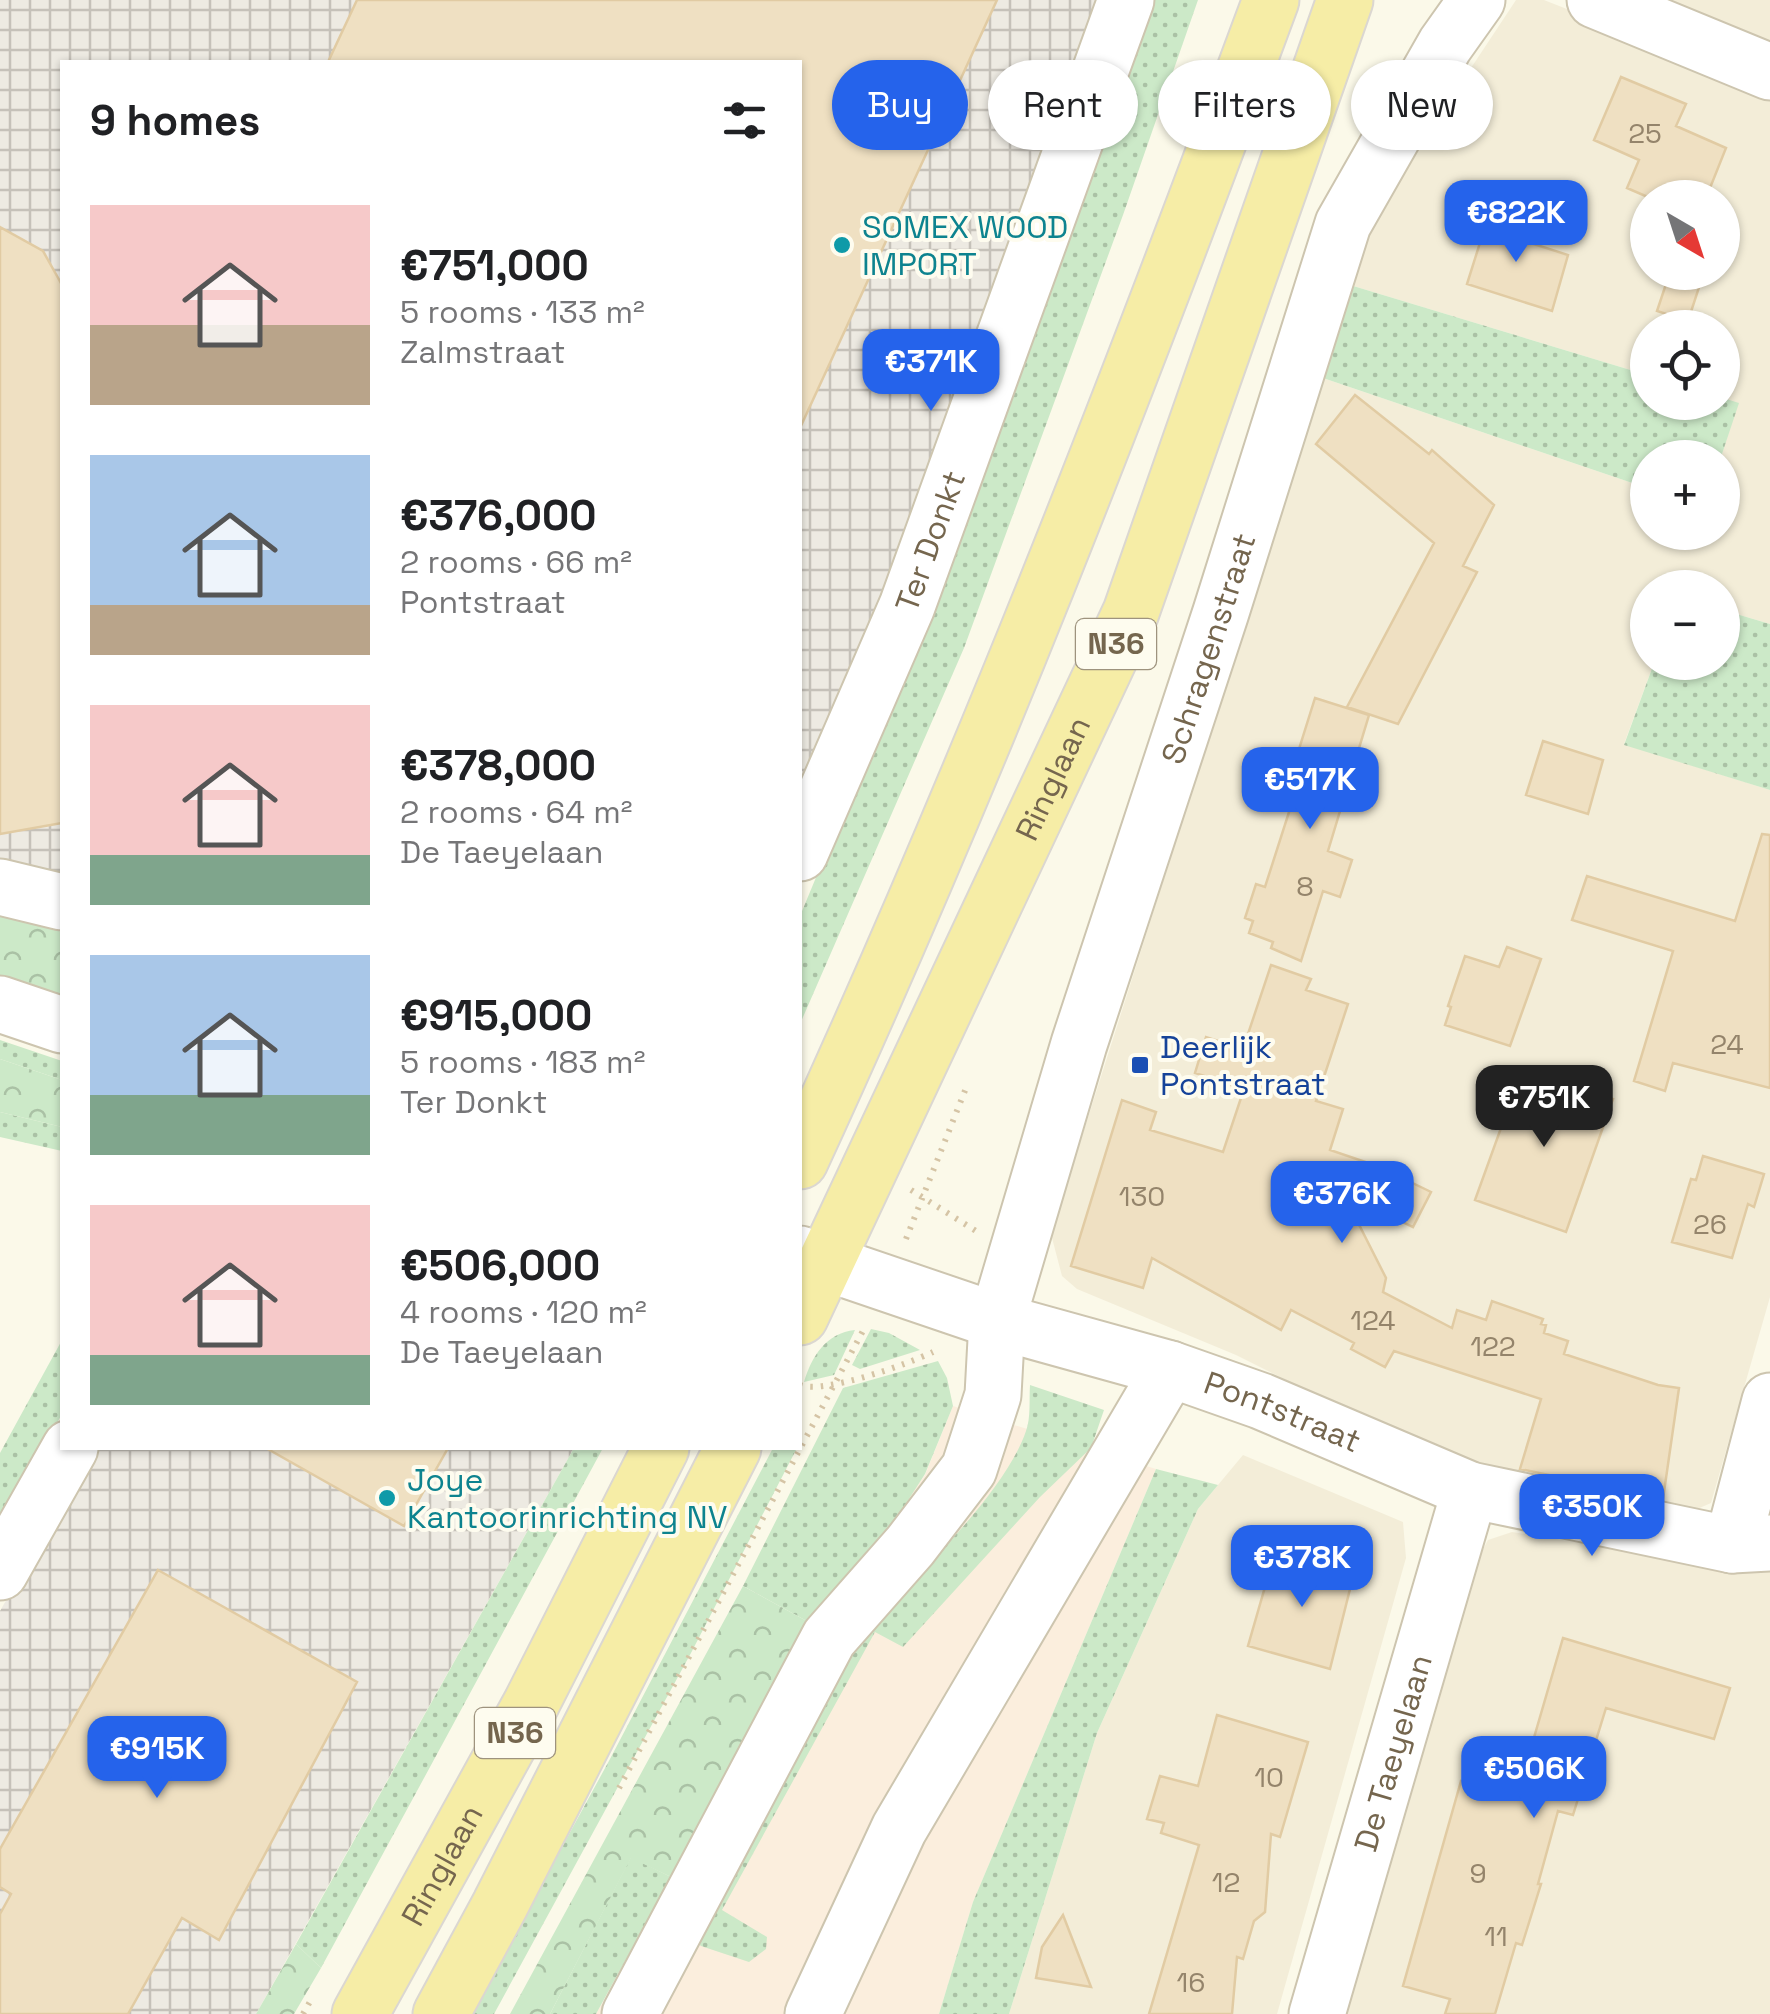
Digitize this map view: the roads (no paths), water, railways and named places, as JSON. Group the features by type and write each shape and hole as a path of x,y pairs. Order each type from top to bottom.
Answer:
{"main road":[{"name":"N36","path":"802,1156 1051,578 1144,343 1271,0"},
{"name":"Ringlaan","path":"802,1309 814,1259 1131,612 1345,0"},
{"name":"Ringlaan","path":"360,2014 531,1704 660,1450"},
{"name":"Ringlaan","path":"442,2014 732,1450"}],"street":[{"name":"Ter Donkt","path":"802,847 908,606 1126,0"},
{"name":"Schragenstraat","path":"630,2014 829,1638 910,1546 969,1469 993,1395 997,1321 1079,1044 1343,224 1445,44 1477,0"},
{"path":"1595,0 1770,72"},
{"path":"0,887 60,902"},
{"path":"0,1004 60,1023"},
{"name":"Pontstraat","path":"814,1259 997,1321 1170,1368 1261,1401 1470,1490 1751,1544"},
{"path":"813,2014 899,1828 1170,1368"},
{"path":"1751,1544 1770,1400"},
{"path":"0,1572 69,1450"},
{"name":"De Taeyelaan","path":"1317,2014 1470,1490"}],"place":[{"name":"SOMEX WOOD IMPORT","path":"842,245"},
{"name":"Deerlijk Pontstraat","path":"1140,1065"},
{"name":"Joye Kantoorinrichting NV","path":"387,1498"}]}
